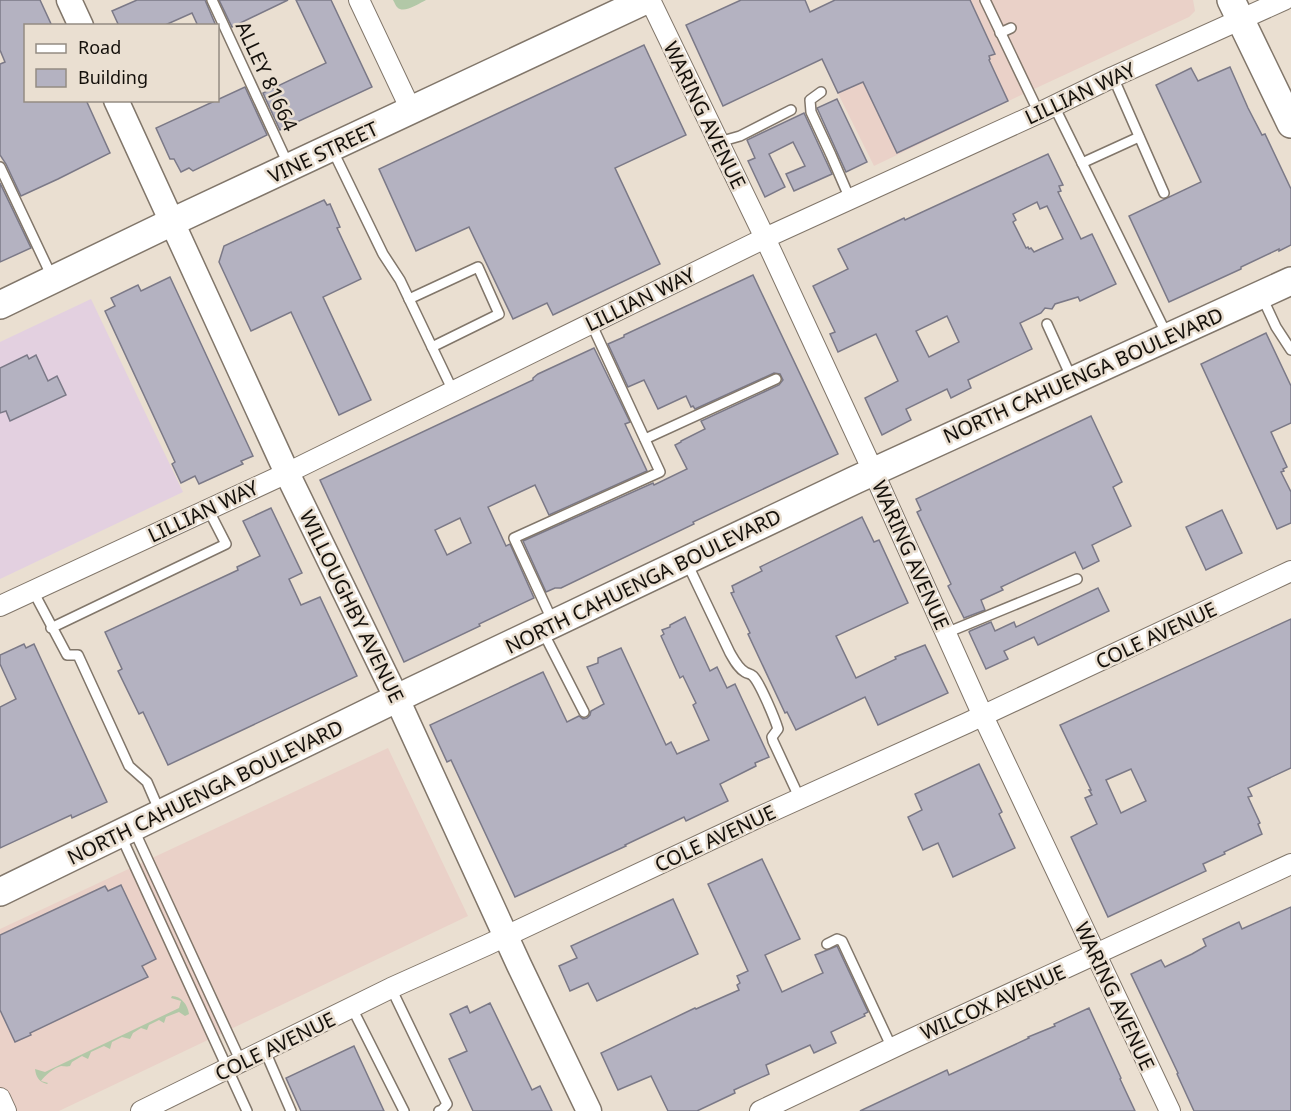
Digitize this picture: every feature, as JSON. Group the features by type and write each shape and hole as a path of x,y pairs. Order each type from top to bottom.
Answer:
{"main road":[{"name":"VINE STREET","path":"0,305 331,147 648,0"},
{"path":"1236,9 1291,124"},
{"name":"NORTH CAHUENGA BOULEVARD","path":"0,892 873,471 1291,281"}],"street":[{"path":"69,0 80,24"},
{"path":"359,0 411,110"},
{"name":"WARING AVENUE","path":"648,0 765,238 983,716 1170,1111"},
{"name":"LILLIAN WAY","path":"0,606 287,473 765,238 1046,110 1113,77 1236,9 1284,0"},
{"name":"WILLOUGHBY AVENUE","path":"117,102 287,473 398,699 589,1111"},
{"name":"COLE AVENUE","path":"141,1111 391,988 983,716 1291,571"},
{"name":"WILCOX AVENUE","path":"760,1111 1291,864"},
{"path":"0,1098 6,1111"}],"lane":[{"name":"ALLEY 81664","path":"212,0 290,167"},
{"path":"985,0 1020,72 1082,163 1168,337"},
{"path":"1000,33 1011,28"},
{"path":"1020,72 1029,68"},
{"path":"1113,77 1164,193"},
{"path":"821,92 810,100 811,112 850,199"},
{"path":"719,142 740,136 791,110"},
{"path":"1082,163 1139,137"},
{"path":"331,147 383,254 400,280 453,391"},
{"path":"0,167 53,279"},
{"path":"409,299 478,267 499,314 432,347"},
{"path":"1261,295 1276,327 1291,350"},
{"path":"584,712 514,538 660,472 591,323"},
{"path":"1047,324 1073,381"},
{"path":"645,439 776,379"},
{"path":"51,628 226,544 208,509"},
{"path":"686,561 734,660 743,671 754,676 778,729 772,737 773,741 800,799"},
{"path":"946,633 1077,579"},
{"path":"33,591 67,655 78,655 129,766 147,782 161,814"},
{"path":"126,831 234,1066"},
{"path":"126,831 234,1066 247,1111"},
{"path":"827,944 837,939 842,940 892,1048"},
{"path":"391,988 447,1104 439,1111"},
{"path":"352,1008 404,1111"},
{"path":"265,1051 291,1111"}],"shaded area":[{"path":"836,0 1193,0 1195,11 1189,17 874,166 815,47"},
{"path":"91,299 183,492 0,579 0,342"},
{"path":"388,748 468,916 59,1111 0,1111 0,929"}],"green space":[{"path":"393,0 426,0 403,10 398,8"},
{"path":"172,996 184,1002 189,1014 185,1016 179,1012 166,1017 164,1023 159,1020 149,1025 147,1030 141,1028 133,1033 130,1039 122,1037 112,1042 110,1049 104,1046 91,1052 88,1059 82,1056 70,1066 55,1068 41,1081 37,1077 35,1069 45,1072 179,1008 181,1001 171,998"}],"building":[{"path":"0,0 40,0 51,24 24,24 24,102 87,102 110,153 21,196 0,155 0,64 5,62 0,50"},
{"path":"137,0 205,0 215,24 197,24 192,13 167,24 118,24 112,11"},
{"path":"219,0 288,0 232,27"},
{"path":"296,0 331,0 372,87 280,130 263,93 326,63"},
{"path":"741,0 805,0 810,12 835,0 970,0 995,54 989,56 989,60 1008,101 897,153 863,82 838,93 822,59 723,106 686,25"},
{"path":"644,45 686,135 615,168 660,264 553,315 547,303 513,319 469,227 416,251 379,169"},
{"path":"1230,67 1248,108 1262,135 1265,134 1291,189 1291,245 1169,302 1129,216 1201,182 1156,85 1191,68 1198,81"},
{"path":"245,87 267,135 193,171 189,168 181,172 174,159 170,159 156,128 212,102 219,102 219,99"},
{"path":"837,99 867,162 846,172 817,108"},
{"path":"804,113 832,174 794,191 786,174 805,166 793,142 769,154 785,187 765,197 748,161 755,158 747,140"},
{"path":"1048,154 1063,185 1059,186 1061,191 1058,192 1081,239 1092,234 1116,284 1080,301 1078,297 1055,304 1052,309 1045,308 1041,313 1020,323 1032,349 968,380 971,388 951,398 947,389 906,409 911,420 882,435 865,398 898,381 876,334 838,352 830,334 835,332 813,286 848,269 838,249 904,218 905,220","holes":["1037,202 1040,209 1047,206 1063,239 1034,252 1031,248 1026,248 1013,222 1016,220 1013,214","947,316 959,342 929,357 916,331"]},
{"path":"0,183 31,248 0,262"},
{"path":"324,200 327,205 330,204 340,227 337,228 361,279 323,297 371,400 339,415 291,312 251,331 219,262 224,246"},
{"path":"753,275 838,454 693,522 694,524 561,588 546,592 523,541 687,469 675,445 705,429 701,421 779,385 783,380 780,374 774,373 695,409 691,407 686,396 658,409 644,380 628,387 608,344"},
{"path":"170,277 253,456 241,461 243,464 199,484 195,476 181,483 172,464 175,462 105,311 115,306 111,298 138,285 141,291"},
{"path":"1266,333 1291,386 1291,423 1271,432 1287,467 1281,472 1291,492 1291,523 1277,529 1201,364"},
{"path":"594,348 630,422 625,424 647,471 549,515 535,485 488,507 506,546 510,544 534,598 404,662 320,480 533,380 538,374","holes":["460,518 471,543 447,555 435,530"]},
{"path":"27,355 29,359 36,355 48,381 57,376 66,395 10,421 6,411 0,413 0,368"},
{"path":"1091,416 1122,482 1113,487 1131,526 1092,545 1099,561 1083,569 1075,552 1001,587 1003,590 981,600 985,610 964,618 948,586 951,584 917,512 921,510 916,499"},
{"path":"271,508 302,573 289,579 301,605 320,597 357,676 168,765 143,712 139,714 118,671 122,669 105,632 238,570 237,567 260,556 243,521"},
{"path":"1222,510 1242,553 1206,570 1186,527"},
{"path":"862,517 874,542 879,540 908,603 836,636 856,678 896,659 895,657 925,645 948,693 878,725 865,697 796,730 787,712 785,713 748,634 750,633 731,593 734,592 732,586 762,571 760,567"},
{"path":"1098,588 1109,611 1038,645 1034,637 1004,651 1008,659 986,669 970,631 991,622 995,631 1014,622 1016,627"},
{"path":"685,617 710,671 717,667 727,688 735,684 769,757 720,784 728,801 686,821 684,817 515,897 451,760 447,762 430,725 543,672 567,722 579,716 583,719 587,718 591,711 604,704 587,667 598,663 598,658 621,648 666,745 671,742 677,754 709,740 693,705 696,703 683,676 680,678 661,636 664,634 662,630"},
{"path":"1291,619 1291,768 1248,788 1252,796 1248,797 1260,823 1258,824 1262,834 1203,864 1206,871 1108,917 1071,837 1097,824 1085,798 1092,795 1089,790 1091,790 1060,725","holes":["1131,769 1146,801 1121,813 1106,780"]},
{"path":"24,644 26,648 34,644 107,802 72,818 71,815 0,848 0,707 16,699 0,664 0,655"},
{"path":"979,764 1002,812 999,814 1015,848 953,877 938,843 923,850 908,817 922,810 915,794"},
{"path":"762,859 800,939 765,955 782,992 823,973 815,955 837,946 868,1012 864,1014 865,1016 831,1032 836,1043 814,1053 810,1045 766,1065 769,1074 697,1111 668,1111 651,1076 618,1090 601,1053 695,1008 739,990 737,985 740,983 737,976 748,971 708,884"},
{"path":"121,885 156,959 142,966 148,977 15,1042 0,1010 0,935 105,886 108,891"},
{"path":"673,899 698,954 597,1001 588,983 570,991 559,966 577,958 571,946"},
{"path":"1291,907 1291,1111 1194,1111 1131,974 1161,960 1165,967 1206,946 1203,939 1239,922 1242,929"},
{"path":"490,1003 532,1090 540,1086 552,1111 473,1111 449,1059 467,1051 450,1014 467,1006 470,1013"},
{"path":"1089,1008 1135,1111 860,1111 947,1070 949,1075"},
{"path":"354,1046 384,1111 301,1111 286,1078"}]}
